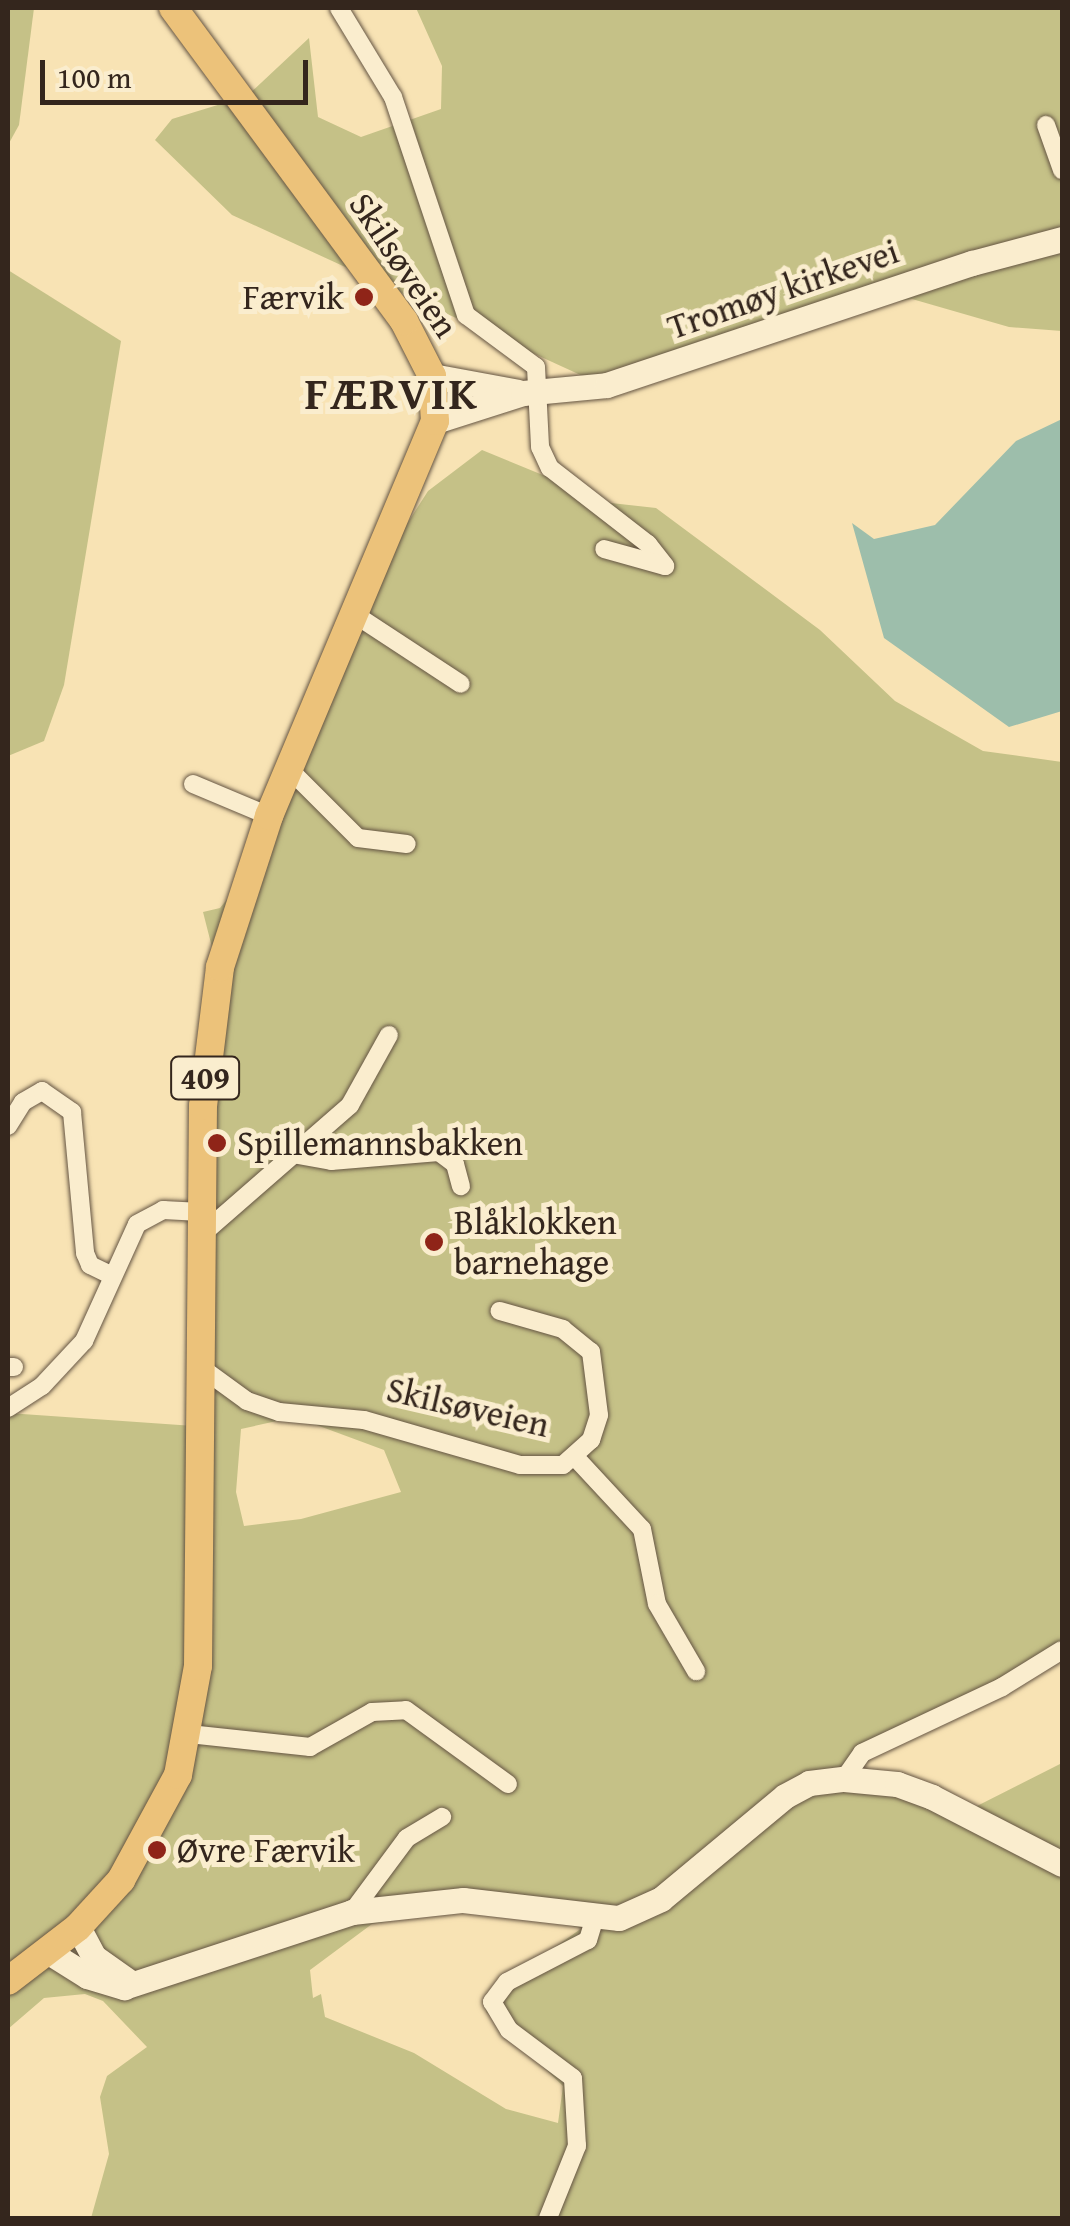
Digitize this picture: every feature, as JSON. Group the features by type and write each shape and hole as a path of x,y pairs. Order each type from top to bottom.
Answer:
{"main road":[{"name":"Skilsøveien","path":"8,1981 78,1927 152,1834 189,1734 198,1666 200,1224 208,1036 220,967 269,816 351,612 442,418 440,378 404,322 173,8"},
{"name":"Tromøy kirkevei","path":"442,418 530,393 607,386 1062,239"},
{"name":"Tromøy kirkevei","path":"440,378 530,393"},
{"path":"47,1952 105,1984 137,1985 352,1912 463,1900 594,1920 640,1913 786,1796 808,1783 844,1778 898,1784 932,1797 1062,1864"},
{"path":"78,1927 94,1957 137,1985"}],"street":[{"name":"Skilsøveien","path":"339,8 393,97 466,315 486,336 528,356 536,368 530,393"},
{"path":"1046,125 1062,170"},
{"path":"530,393 540,447 550,468 648,544 666,566 604,550"},
{"path":"351,612 461,684"},
{"path":"288,768 358,838 407,844"},
{"path":"193,784 269,816"},
{"path":"8,1408 42,1386 84,1341 126,1239 149,1215 200,1224 298,1154 350,1105 389,1035"},
{"path":"8,1126 31,1094 64,1102 75,1127 85,1253 90,1265 113,1276"},
{"path":"298,1154 330,1161 439,1152 456,1164 461,1186"},
{"name":"Skilsøveien","path":"200,1366 247,1402 279,1412 364,1420 520,1465 563,1466 591,1440 599,1415 591,1352 563,1329 500,1311"},
{"path":"575,1457 642,1528 657,1604 696,1671"},
{"path":"844,1778 862,1752 1002,1686 1062,1650"},
{"path":"189,1734 310,1746 372,1712 406,1710 508,1784"},
{"path":"352,1912 408,1838 442,1817"},
{"path":"548,2218 576,2146 573,2078 509,2030 492,2002 506,1982 588,1940 594,1920"}],"shaded area":[{"path":"8,8 34,8 19,125 8,145"},
{"path":"416,8 1062,8 1062,331 1009,327 912,299 811,316 611,389 232,215 155,140 172,119 247,96 309,38 318,117 361,137 441,109 442,66"},
{"path":"8,270 121,341 64,685 44,741 8,756"},
{"path":"1062,419 1062,711 1009,727 884,638 852,523 874,539 935,525 1016,441"},
{"path":"482,450 611,503 656,508 820,630 895,701 983,751 1062,762 1062,1644 846,1764 973,1808 1062,1763 1062,2218 91,2218 109,2154 100,2097 107,2076 147,2047 103,2001 85,1994 44,1998 8,2029 8,1413 194,1426 217,967 203,912 220,908 251,870 371,580 428,491","holes":["295,1417 384,1450 401,1492 301,1519 244,1526 236,1492 241,1429","474,1907 582,1928 500,1986 486,2012 563,2086 558,2123 506,2109 414,2053 325,2017 321,1994 313,1998 310,1970 372,1924"]}],"place":[{"name":"Færvik","path":"364,297"},
{"name":"Spillemannsbakken","path":"217,1143"},
{"name":"Blåklokken barnehage","path":"434,1242"},
{"name":"Øvre Færvik","path":"157,1850"}],"district":[{"name":"FÆRVIK","path":"392,393"}]}
